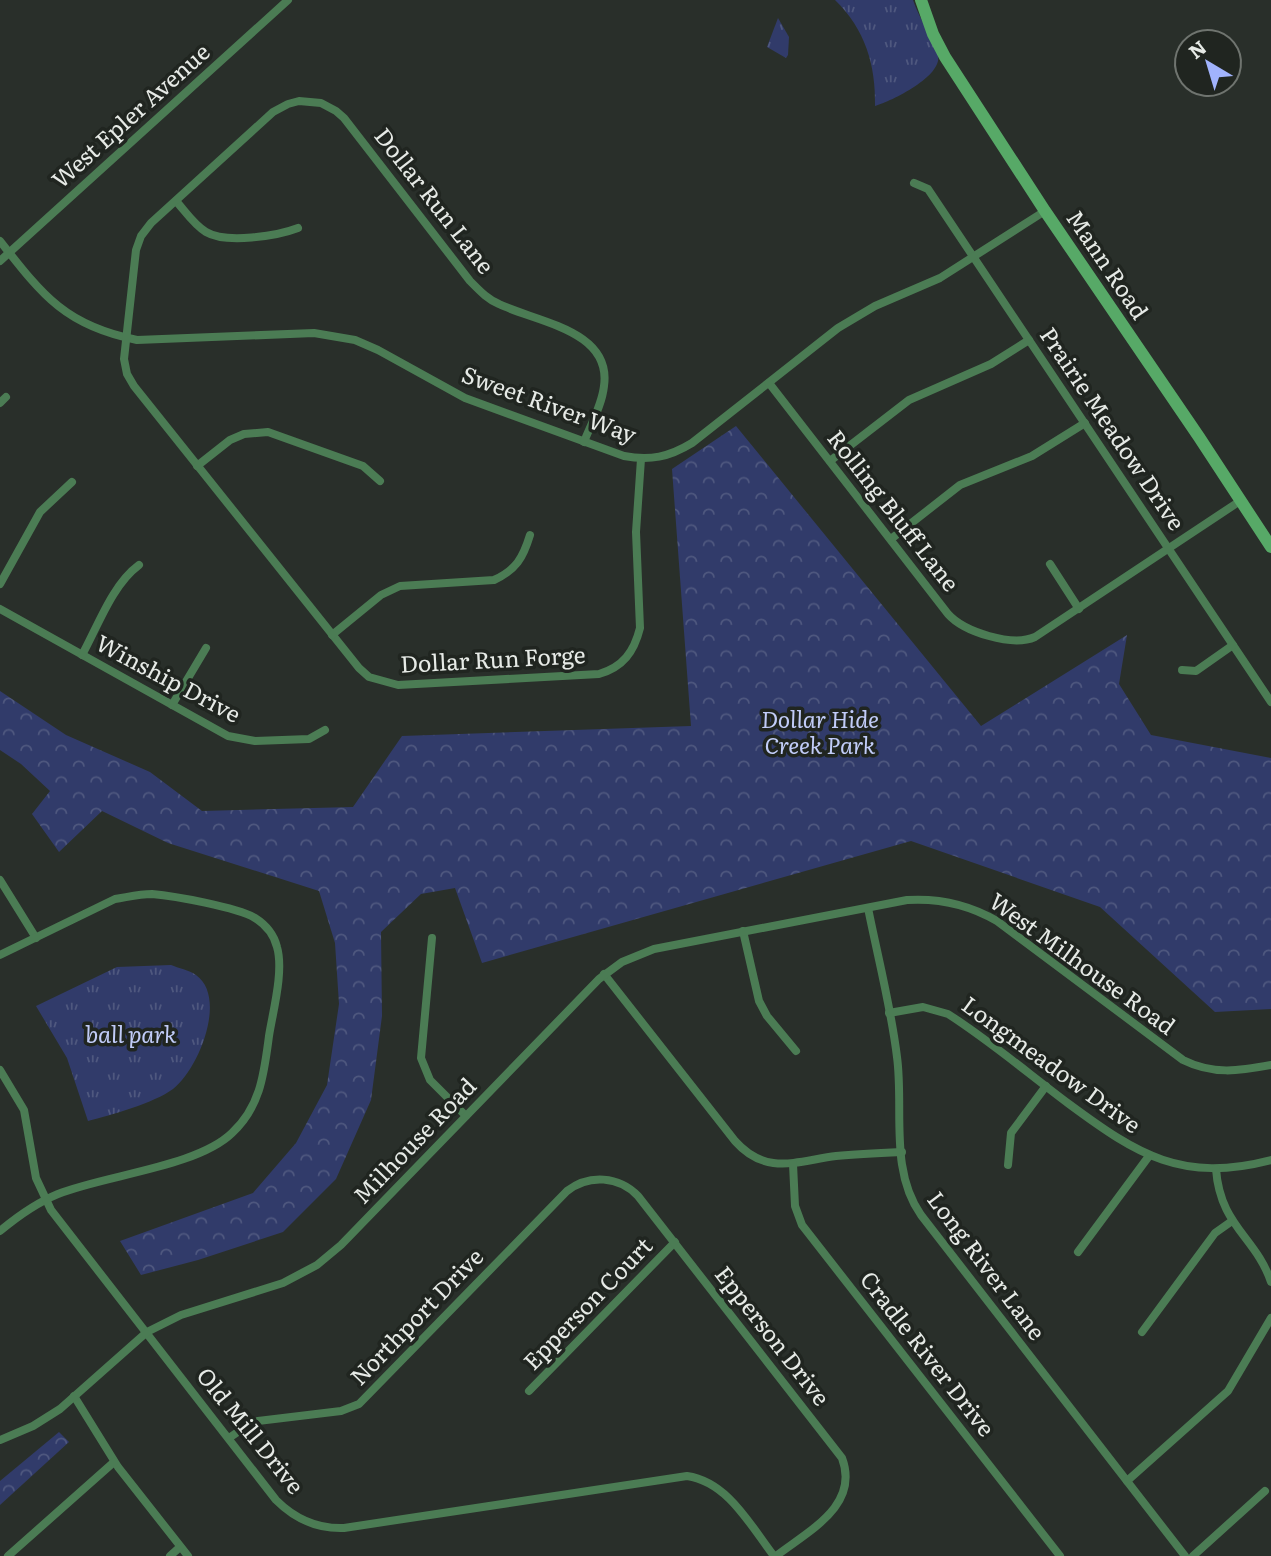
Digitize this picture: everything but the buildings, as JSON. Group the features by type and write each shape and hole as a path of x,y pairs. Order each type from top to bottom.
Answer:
{"main road":[{"name":"Mann Road","path":"921,0 933,34 945,57 1271,547"}],"street":[{"name":"West Epler Avenue","path":"0,261 288,0"},
{"name":"Dollar Run Forge","path":"310,101 288,104 274,112 151,223 141,236 136,250 124,359 127,374 134,386 332,635 369,677 398,685 599,674 610,671 630,656 640,628 636,532 641,459"},
{"name":"Dollar Run Lane","path":"310,101 324,104 344,118 470,281 484,295 508,308 578,335 591,345 600,357 605,383 584,442"},
{"name":"Prairie Meadow Drive","path":"914,183 928,189 1271,702"},
{"path":"176,201 199,228 217,237 282,234 298,228"},
{"name":"Sweet River Way","path":"0,241 62,310 89,327 137,341 314,333 355,340 465,398 624,456 641,459 674,454 692,443 838,328 859,315 940,278 1045,211"},
{"path":"830,461 909,401 991,365 1029,340"},
{"name":"Rolling Bluff Lane","path":"769,383 957,622 974,631 1004,639 1030,639 1079,609"},
{"path":"891,539 960,485 1032,456 1085,423"},
{"path":"197,466 230,440 257,432 268,432 363,466 380,481"},
{"path":"0,584 40,512 72,482"},
{"path":"1050,564 1079,609 1240,501"},
{"path":"332,635 381,595 400,586 494,580 507,575 523,557 530,535"},
{"path":"82,655 117,591 139,565"},
{"name":"Winship Drive","path":"0,608 225,735 245,741 309,740 326,730"},
{"path":"1182,670 1196,671 1233,645"},
{"path":"172,705 206,648"},
{"path":"0,880 36,938"},
{"path":"0,955 116,900 147,894 245,913 267,928 276,944 279,965 262,1085 243,1122 231,1134 205,1151 63,1192 24,1212 0,1231"},
{"name":"West Milhouse Road","path":"868,908 925,899 951,902 975,909 1001,924 1184,1060 1204,1068 1222,1071 1271,1065"},
{"name":"Milhouse Road","path":"0,1440 33,1426 75,1396 147,1332 181,1315 283,1283 317,1265 341,1245 604,974 622,962 644,952 868,908"},
{"name":"Long River Lane","path":"868,908 898,1059 906,1185 917,1210 1185,1556"},
{"path":"743,931 759,1000 767,1016 796,1051"},
{"path":"432,938 421,1058 430,1080 466,1116"},
{"path":"604,974 738,1144 750,1155 781,1165 838,1156 902,1152"},
{"name":"Longmeadow Drive","path":"889,1013 923,1007 942,1011 1116,1138 1149,1156 1178,1165 1216,1169 1271,1160"},
{"name":"Old Mill Drive","path":"0,1070 18,1096 25,1113 34,1169 45,1200 281,1505 298,1517 316,1525 344,1528 687,1476 707,1481 724,1493 775,1556"},
{"path":"1009,1165 1011,1133 1046,1086"},
{"path":"1078,1252 1149,1156"},
{"name":"Cradle River Drive","path":"793,1164 795,1206 802,1225 1060,1556"},
{"path":"1216,1169 1221,1199 1271,1282"},
{"name":"Epperson Drive","path":"570,1189 598,1179 608,1180 625,1185 638,1196 836,1449 845,1465 845,1489 838,1506 775,1556"},
{"name":"Northport Drive","path":"229,1438 258,1421 341,1412 359,1404 570,1189"},
{"path":"1142,1332 1215,1233 1232,1221"},
{"name":"Epperson Court","path":"529,1391 675,1242"},
{"path":"1127,1481 1229,1389 1271,1318"},
{"path":"75,1396 114,1462 188,1556"},
{"path":"8,1556 114,1462"},
{"path":"1193,1556 1265,1491"},
{"path":"170,1556 180,1546"}],"green space":[{"path":"835,0 913,0 938,55 933,71 904,93 875,106 873,76 867,48 854,23"},
{"path":"778,18 789,37 786,58 767,47"},
{"name":"Dollar Hide Creek Park","path":"736,426 981,726 1127,635 1119,684 1151,735 1271,758 1271,1009 1215,1012 1100,907 911,841 482,963 455,888 421,894 381,932 382,1016 371,1100 336,1179 283,1232 198,1260 141,1275 120,1241 253,1193 296,1143 327,1085 339,1004 335,943 319,891 168,843 102,811 59,852 32,814 50,791 21,764 0,750 0,691 66,735 150,772 202,811 353,807 402,736 691,726 672,469"},
{"name":"ball park","path":"171,965 196,975 205,986 209,1000 209,1016 200,1051 182,1080 165,1094 132,1108 88,1121 67,1058 36,1006 117,967"},
{"path":"59,1432 69,1442 0,1505 0,1481"}]}
